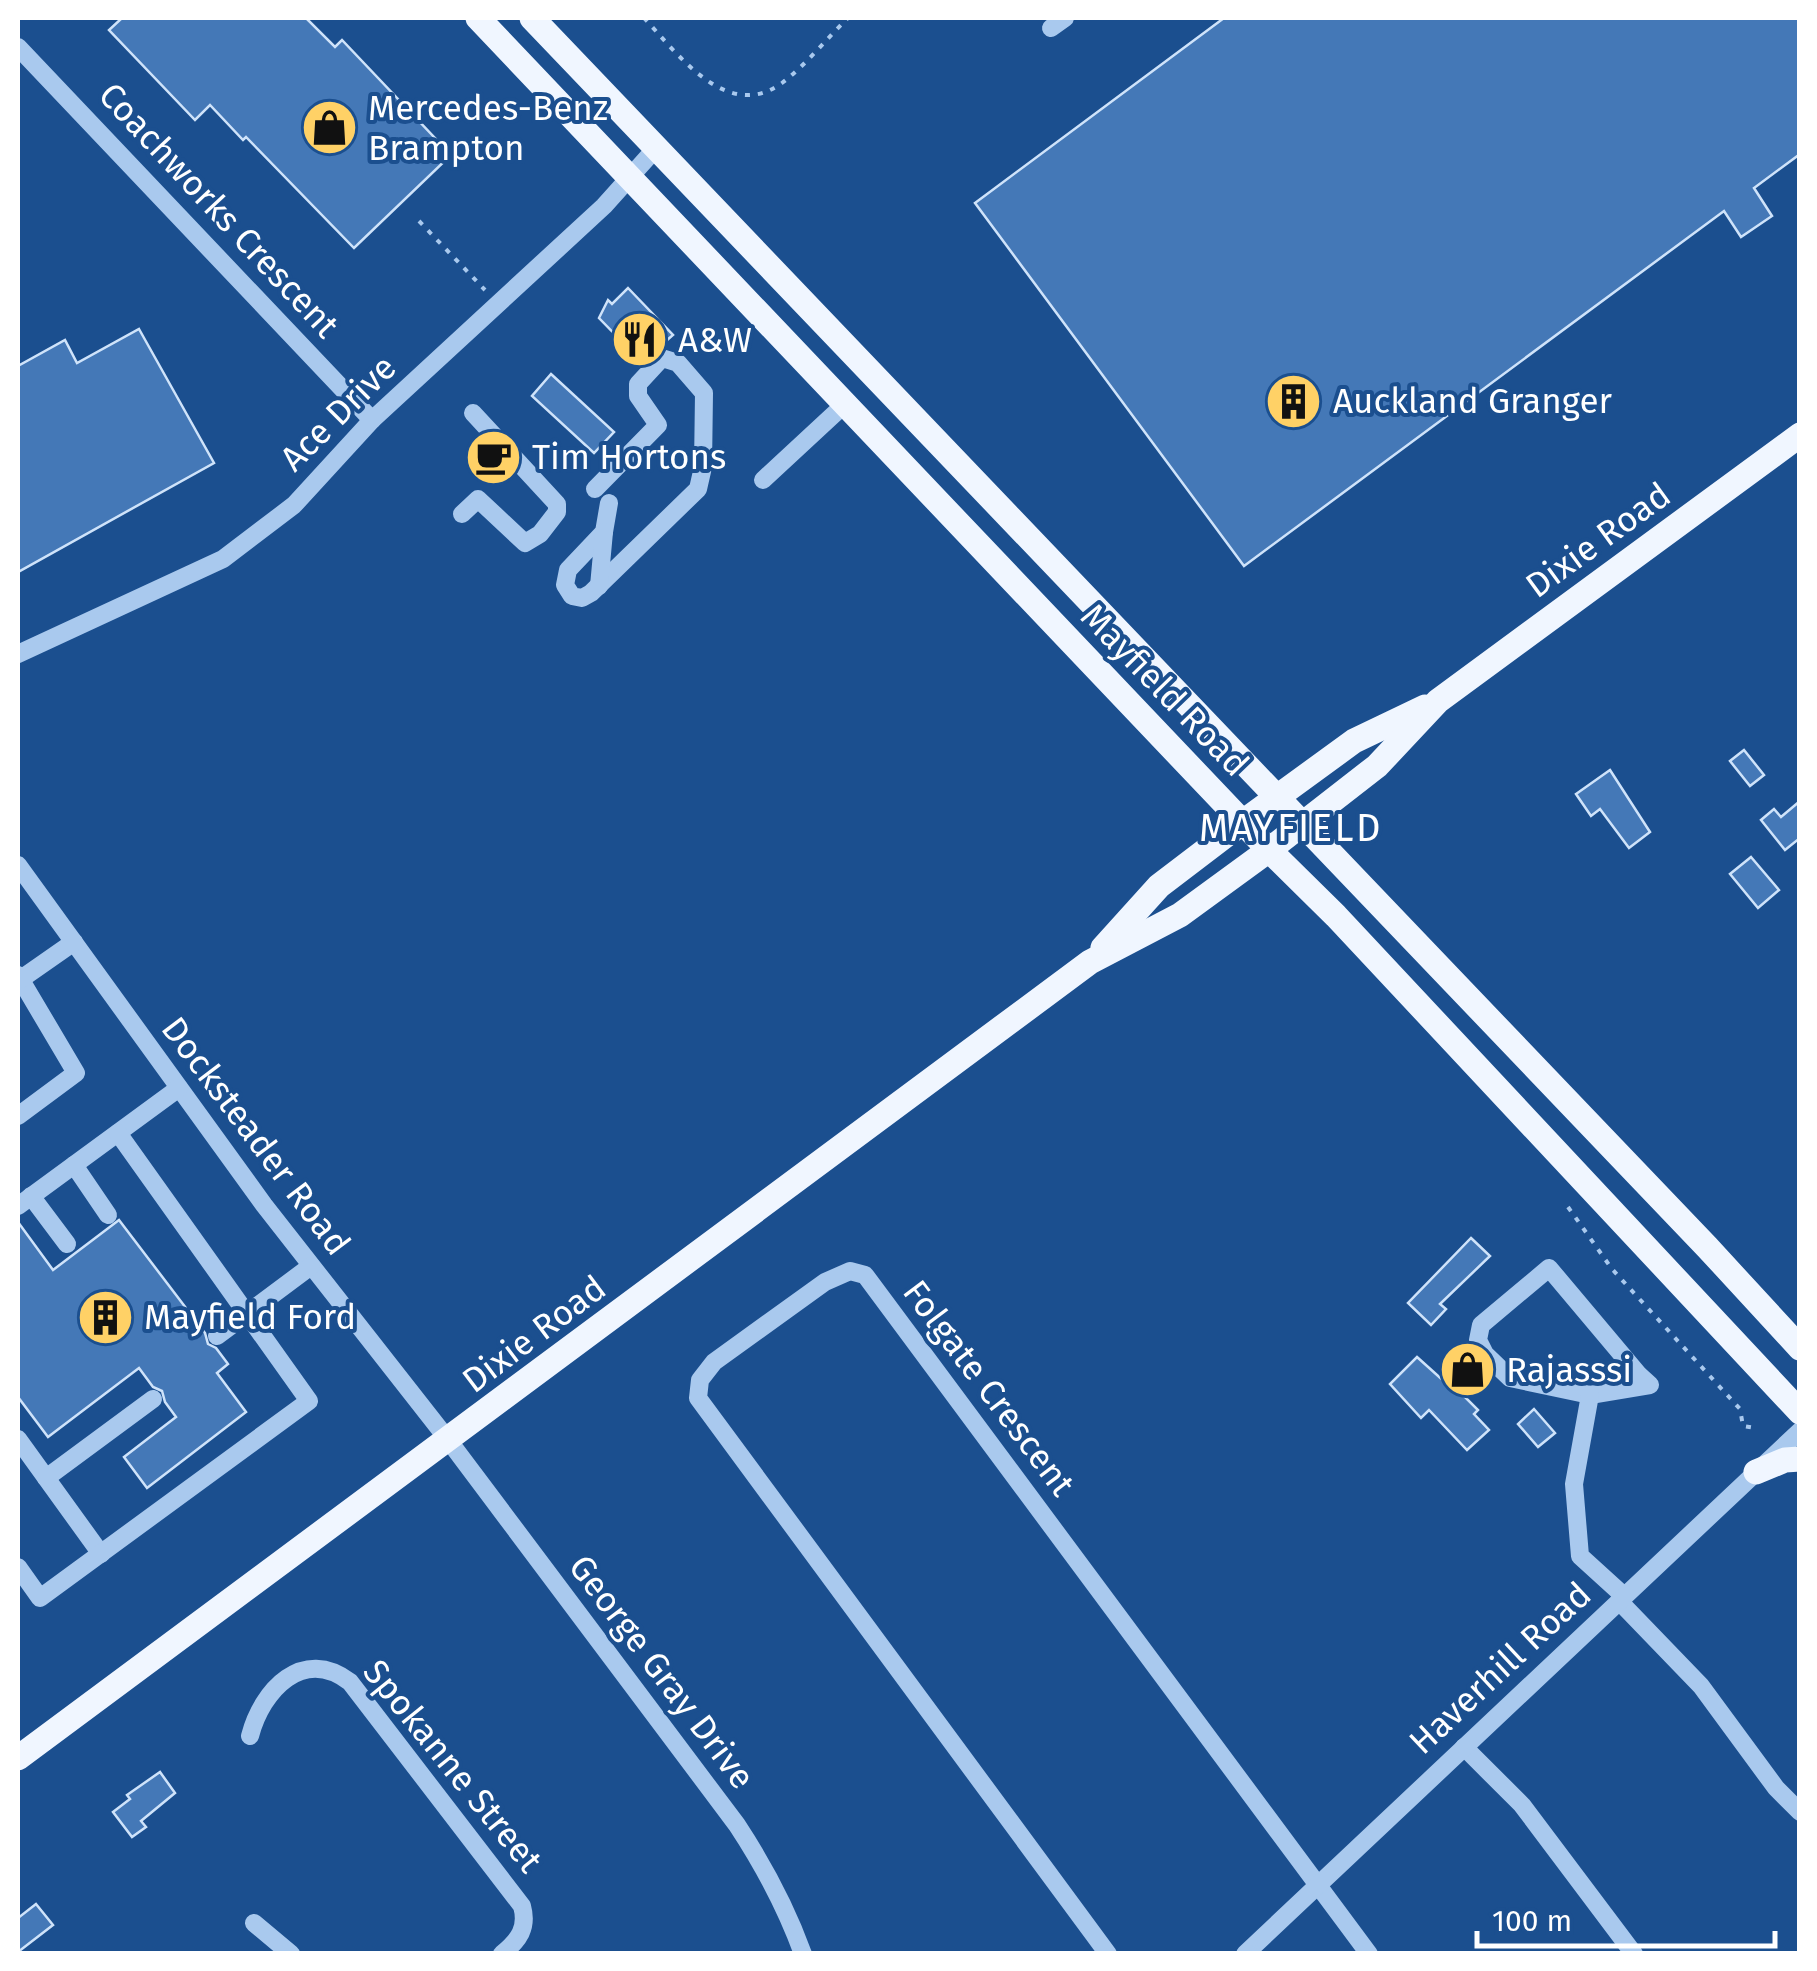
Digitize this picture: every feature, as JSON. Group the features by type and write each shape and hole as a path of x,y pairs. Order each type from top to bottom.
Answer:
{"main road":[{"name":"Mayfield Road","path":"478,18 1350,931 1800,1412"},
{"name":"Mayfield Road","path":"532,18 1800,1348"},
{"name":"Dixie Road","path":"18,1758 1090,962 1180,915 1269,850 1377,766 1438,701 1800,434"},
{"name":"Dixie Road","path":"1090,962 1159,886 1242,822 1354,741 1438,701"},
{"path":"1756,1472 1800,1458"}],"street":[{"name":"Coachworks Crescent","path":"18,47 372,420"},
{"name":"Ace Drive","path":"18,654 223,559 294,505 372,420 499,304 656,148"},
{"path":"596,489 658,425 638,396 638,384 662,358 678,363 704,394 703,467 698,489 599,586 582,598 572,596 566,585 568,570 604,532"},
{"path":"763,480 845,404"},
{"path":"462,514 478,499 524,543 540,534 557,512 557,504 473,413"},
{"path":"599,586 610,503"},
{"name":"Docksteader Road","path":"18,864 311,1266 449,1441"},
{"path":"18,1116 76,1072 19,977 74,942"},
{"path":"67,1244 24,1201 179,1088"},
{"path":"18,1567 40,1598 309,1401 118,1133"},
{"path":"74,1165 108,1215"},
{"path":"217,1336 311,1266"},
{"path":"1549,1268 1650,1385 1590,1396 1510,1378 1480,1346 1479,1330 1484,1321 1549,1268"},
{"name":"Folgate Crescent","path":"1108,1954 698,1398 700,1380 714,1362 825,1282 850,1271 865,1276 1319,1884"},
{"path":"1590,1396 1574,1484 1580,1556 1701,1686 1776,1788 1800,1812"},
{"path":"46,1478 152,1399"},
{"name":"Haverhill Road","path":"1245,1954 1800,1431"},
{"path":"18,1439 101,1554"},
{"name":"George Gray Drive","path":"449,1441 737,1824 783,1903 803,1954"},
{"name":"Spokanne Street","path":"250,1736 260,1705 283,1680 305,1669 322,1668 335,1671 350,1682 522,1906 526,1918 523,1930 502,1954"},
{"path":"1464,1747 1522,1806 1634,1954"},
{"path":"1319,1884 1368,1954"},
{"path":"254,1923 291,1954"}],"path":[{"path":"644,18 693,70 732,96 754,95 780,84 848,18"},
{"path":"418,222 499,304"},
{"path":"1568,1206 1612,1269 1740,1409 1743,1426 1755,1428"}],"building":[{"name":"Mercedes-Benz Brampton","path":"122,18 306,18 335,47 342,40 451,155 354,248 210,105 195,120 109,30"},
{"name":"Auckland Granger","path":"1224,18 1800,18 1800,154 1754,188 1772,216 1741,237 1724,211 1244,566 975,203"},
{"path":"628,288 673,335 642,362 599,318 608,300 612,304"},
{"path":"139,329 214,463 18,572 18,366 65,340 77,363"},
{"path":"551,374 614,432 594,453 532,396"},
{"name":"Tim Hortons","path":"479,438 510,472 502,480 470,447"},
{"path":"1744,750 1764,775 1750,786 1730,761"},
{"path":"1610,770 1650,832 1629,848 1600,809 1591,816 1576,794"},
{"path":"1800,801 1800,838 1785,850 1761,820 1774,809 1781,817"},
{"path":"1751,857 1779,890 1758,908 1730,874"},
{"name":"Mayfield Ford","path":"119,1220 205,1333 208,1344 228,1364 217,1373 246,1412 147,1488 124,1457 176,1417 162,1391 153,1387 139,1368 48,1437 18,1397 18,1222 53,1270"},
{"path":"1471,1238 1490,1256 1440,1304 1446,1309 1431,1325 1408,1303"},
{"path":"1417,1357 1478,1410 1474,1414 1489,1430 1467,1450 1429,1410 1421,1418 1390,1384"},
{"path":"1534,1409 1555,1433 1538,1447 1518,1424"},
{"path":"160,1772 175,1793 141,1821 146,1827 132,1837 113,1812 130,1799 127,1795"},
{"path":"36,1904 53,1925 18,1952 18,1918"}],"place":[{"name":"Mercedes-Benz Brampton","path":"329,128"},
{"name":"A&W","path":"639,340"},
{"name":"Auckland Granger","path":"1294,401"},
{"name":"Tim Hortons","path":"493,457"},
{"name":"Mayfield Ford","path":"105,1317"},
{"name":"Rajasssi","path":"1467,1370"}],"district":[{"name":"MAYFIELD","path":"1291,828"}]}
